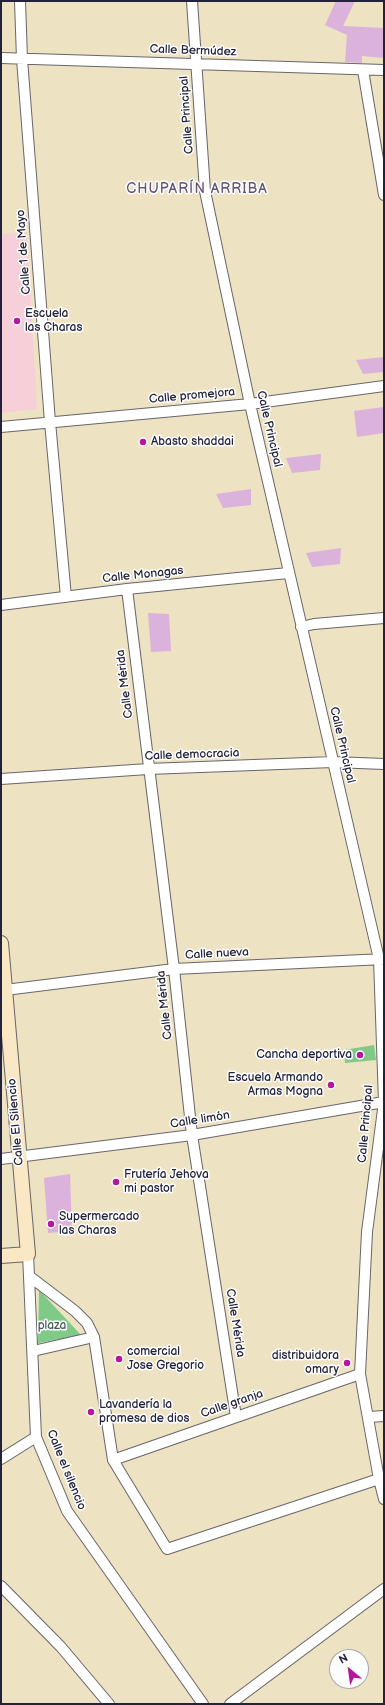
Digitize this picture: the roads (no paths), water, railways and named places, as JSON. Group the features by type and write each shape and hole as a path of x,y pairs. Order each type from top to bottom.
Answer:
{"street":[{"name":"Calle 1 de Mayo","path":"20,1 22,59 50,422 66,597"},
{"name":"Calle Principal","path":"192,1 205,191 250,404 288,573 382,959 384,1102 367,1232 360,1374 384,1499"},
{"name":"Calle Bermúdez","path":"1,58 384,70"},
{"path":"363,70 384,195"},
{"name":"Calle promejora","path":"1,427 250,404 384,386"},
{"name":"Calle Monagas","path":"1,605 288,573"},
{"name":"Calle Mérida","path":"127,590 174,969 192,1135 236,1417"},
{"path":"301,627 314,624 384,618"},
{"name":"Calle democracia","path":"1,779 148,769 333,762 384,764"},
{"name":"Calle El Silencio","path":"1,943 28,1254"},
{"name":"Calle nueva","path":"5,990 174,969 382,959"},
{"name":"Calle limón","path":"1,1159 192,1135 384,1102"},
{"path":"1,1256 28,1254"},
{"name":"Calle el silencio","path":"28,1254 36,1437 67,1511 203,1704"},
{"path":"29,1276 76,1311 88,1323 94,1337 113,1460 167,1549 379,1479"},
{"path":"33,1351 94,1337"},
{"name":"Calle granja","path":"113,1460 360,1374"},
{"path":"369,1416 384,1416"},
{"path":"1,1459 36,1437"},
{"path":"1,1586 61,1647 109,1704"},
{"path":"230,1704 384,1589"}],"place":[{"name":"Escuela las Charas","path":"17,321"},
{"name":"Abasto shaddai","path":"143,442"},
{"name":"Cancha deportiva","path":"360,1055"},
{"name":"Escuela Armando Armas Mogna","path":"331,1085"},
{"name":"Frutería Jehova mi pastor","path":"116,1182"},
{"name":"Supermercado las Charas","path":"51,1224"},
{"name":"comercial Jose Gregorio","path":"119,1359"},
{"name":"distribuidora omary","path":"347,1363"},
{"name":"Lavandería la promesa de dios","path":"91,1412"}],"district":[{"name":"CHUPARÍN ARRIBA","path":"197,189"}],"park label":[{"name":"plaza","path":"52,1326"}]}
